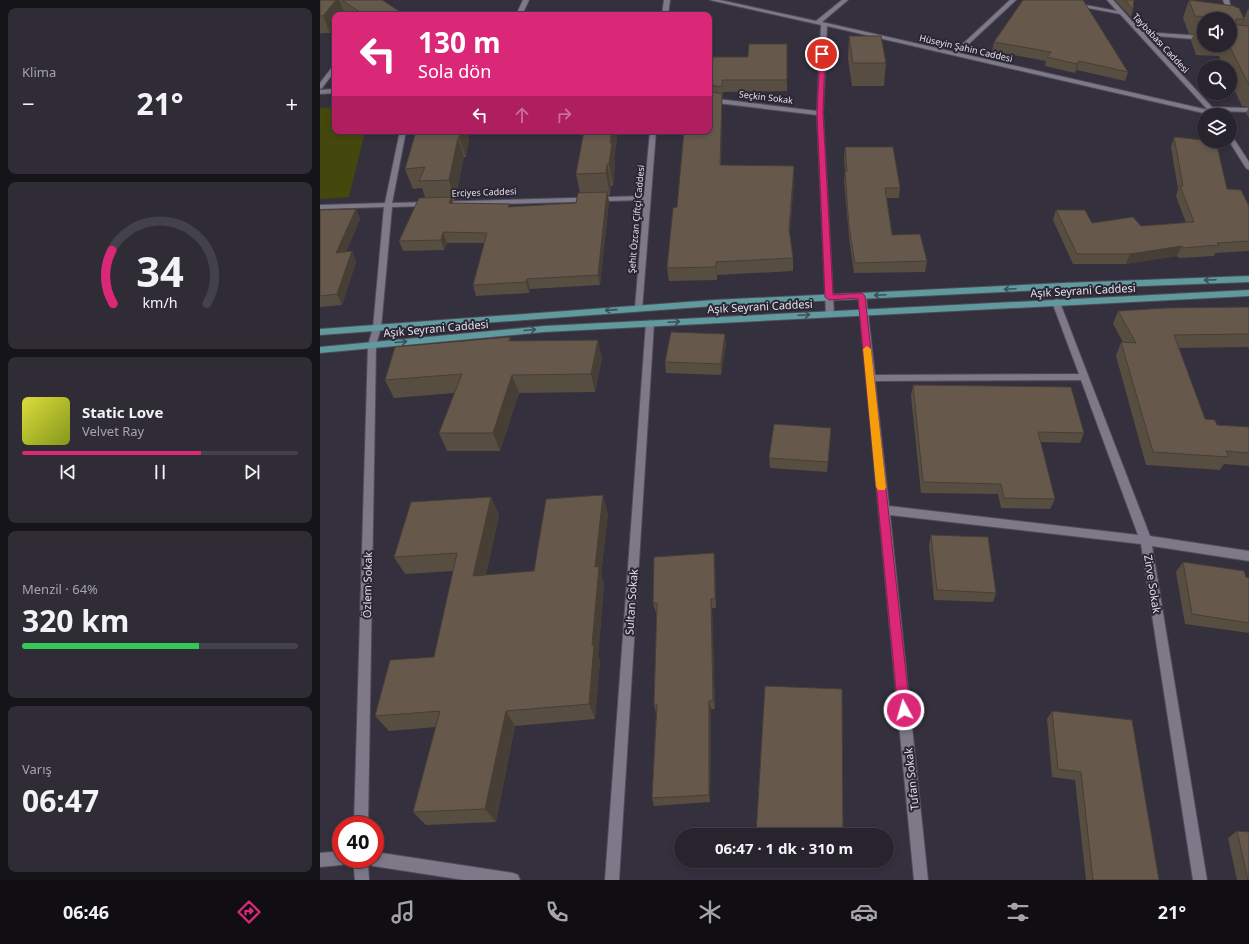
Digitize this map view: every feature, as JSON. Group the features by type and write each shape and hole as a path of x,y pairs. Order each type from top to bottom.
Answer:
{"main road":[{"path":"320,332 639,308 829,297 1249,279"},
{"name":"Aşık Seyrani Caddesi","path":"320,350 544,329 1249,293"}],"street":[{"path":"520,12 526,0"},
{"path":"665,12 667,0"},
{"name":"Hüseyin Şahin Caddesi","path":"713,0 821,23 1197,111"},
{"path":"830,314 820,113 821,23 845,0"},
{"path":"954,54 1013,0"},
{"name":"Taybabası Caddesi","path":"1110,0 1210,108"},
{"path":"1226,0 1231,12"},
{"path":"1068,4 1121,13"},
{"path":"1140,33 1197,37"},
{"path":"320,88 332,71"},
{"path":"320,92 332,91"},
{"name":"Seçkin Sokak","path":"712,100 820,113"},
{"path":"1237,110 1249,110"},
{"name":"Özlem Sokak","path":"361,816 372,345 377,328 388,205 402,134"},
{"name":"Şehit Özcan Çiftçi Caddesi","path":"639,308 653,134"},
{"path":"1236,148 1249,168"},
{"name":"Erciyes Caddesi","path":"320,207 648,198"},
{"name":"Tufan Sokak","path":"862,296 921,880"},
{"name":"Zirve Sokak","path":"1056,302 1146,540 1200,880"},
{"name":"Sultan Sokak","path":"612,880 650,323"},
{"path":"870,378 1085,377"},
{"path":"883,510 1146,540 1249,556"},
{"path":"320,860 332,859"},
{"path":"384,861 513,880"},
{"path":"361,868 362,880"}],"shaded area":[{"path":"332,107 332,134 364,134 349,197 320,199 320,108"}],"building":[{"path":"320,0 336,0 323,16 320,16"},
{"path":"342,0 382,0 400,12 360,12"},
{"path":"1023,0 1083,0 1128,72 1079,61 1077,64 1047,57 1051,52 994,42"},
{"path":"1125,0 1134,0 1133,9"},
{"path":"1189,0 1235,6 1239,8 1244,19 1237,19 1237,12 1197,12 1197,16 1195,16"},
{"path":"1237,25 1249,26 1249,85 1232,52 1237,52"},
{"path":"849,36 881,36 886,63 853,63"},
{"path":"749,44 787,44 787,80 722,80 722,87 712,85 712,57 748,57"},
{"path":"712,92 722,94 720,165 794,166 789,229 793,258 716,262 716,267 667,268 673,208 677,207 684,134 712,134"},
{"path":"415,134 460,134 449,180 419,181 425,167 405,169"},
{"path":"583,134 612,134 610,143 612,143 606,173 576,174"},
{"path":"1174,137 1197,139 1197,148 1218,148 1227,189 1241,190 1249,206 1249,241 1217,243 1219,245 1183,248 1182,246 1130,254 1077,254 1056,210 1085,210 1092,223 1133,217 1141,226 1194,222 1180,186 1183,186"},
{"path":"845,147 893,147 900,188 885,188 892,235 920,234 927,261 855,263 849,227"},
{"path":"607,192 598,275 527,279 526,282 473,285 487,233 443,232 441,240 399,241 419,198 451,197 449,203 510,204 508,207 576,203 578,193"},
{"path":"356,209 336,253 352,251 337,294 320,296 320,210"},
{"path":"1249,307 1249,334 1174,335 1205,419 1215,420 1217,425 1249,427 1249,453 1226,451 1229,457 1153,452 1121,342 1136,343 1118,311 1166,308"},
{"path":"671,332 725,334 721,364 665,362"},
{"path":"510,337 509,341 598,340 591,374 512,375 493,433 439,433 462,374 385,380 395,347"},
{"path":"913,385 1071,387 1084,433 1038,432 1055,499 1004,498 1001,484 923,482"},
{"path":"774,424 831,428 828,462 769,458"},
{"path":"603,495 595,567 599,566 592,645 594,645 589,704 506,711 485,809 413,812 440,711 375,716 390,660 434,657 457,553 394,557 411,502 491,497 473,576 534,571 546,499"},
{"path":"931,535 988,537 996,593 937,590"},
{"path":"714,553 715,598 711,599 713,700 709,701 709,795 652,798 657,705 654,705 657,603 653,603 654,557"},
{"path":"1183,562 1244,571 1246,577 1249,578 1249,623 1192,614"},
{"path":"765,686 842,689 843,828 756,828"},
{"path":"1052,711 1132,720 1159,880 1093,880 1081,772 1058,769"},
{"path":"1237,831 1249,832 1249,880 1248,880"}],"slow traffic":[{"path":"867,349 881,487"}],"route":[{"path":"822,54 820,113 829,297 862,296 904,710"}]}
